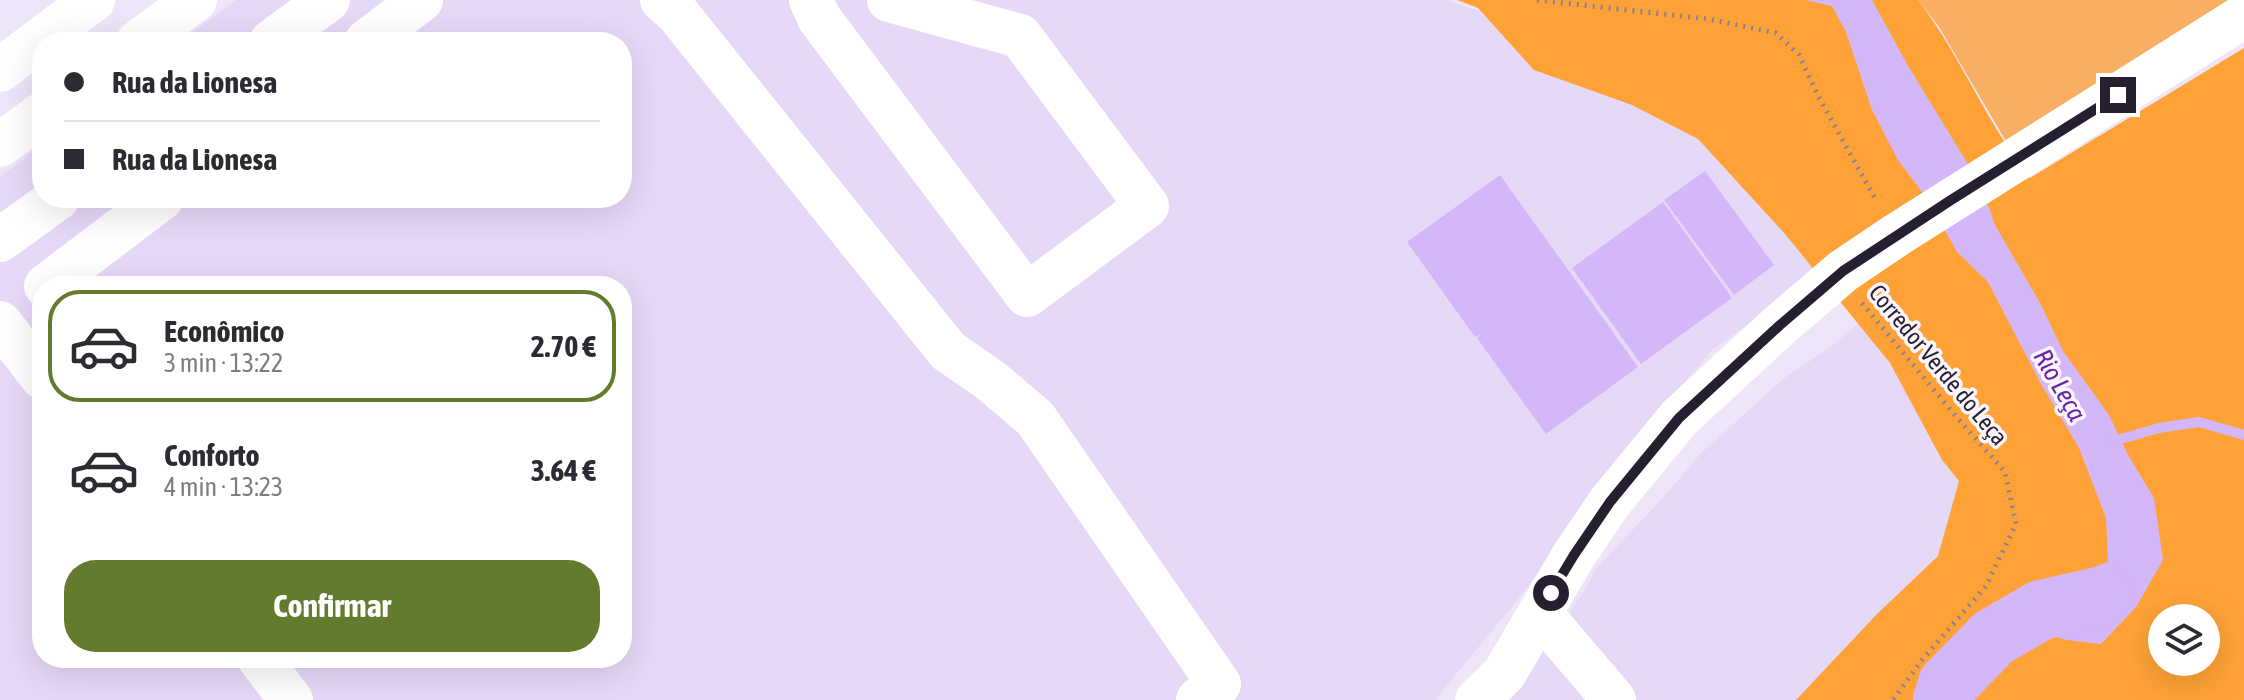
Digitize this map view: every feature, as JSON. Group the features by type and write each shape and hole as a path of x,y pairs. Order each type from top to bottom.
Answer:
{"main road":[{"path":"50,32 93,0"},
{"path":"152,32 195,0"},
{"path":"285,32 328,0"},
{"path":"379,32 421,0"},
{"path":"662,0 677,13 948,351 990,380 1035,418 1219,684 1198,700"},
{"path":"811,0 819,18 1027,295 1147,206 1020,36 889,0"},
{"path":"1477,700 1504,674 1574,555 1610,502 1679,418 1780,325 1843,271 1902,231 2244,16"},
{"path":"0,70 32,46"},
{"path":"0,145 32,121"},
{"path":"0,240 44,208"},
{"path":"60,276 149,208"},
{"path":"32,297 0,322 32,364"},
{"path":"1540,613 1614,700"},
{"path":"267,668 291,700"}],"path":[{"path":"1537,0 1708,19 1776,33 1799,55 1877,202 1902,231"},
{"name":"Corredor Verde do Leça","path":"1862,303 2005,472 2016,524 1986,586 1922,660 1893,700"}],"shaded area":[{"path":"236,0 1445,0 1504,19 1877,232 1712,350 1617,463 1523,593 1435,700 0,700 0,177 32,153 32,208 632,208 632,32 193,32"},
{"path":"1457,0 1918,0 1948,44 2000,135 2030,178 2244,48 2244,700 1796,700 1877,614 1938,556 1959,481 1942,460 1890,363 1785,234 1698,139 1632,105 1534,70 1478,8"},
{"path":"1918,0 2241,0 2007,143 1939,27"},
{"path":"1861,321 1988,499 1945,545 1829,700 1509,700 1584,591 1597,567 1701,453 1783,379 1833,345"}],"water":[{"path":"1805,0 1872,0 1966,161 1995,225 2040,303 2063,351 2109,415 2154,498 2163,560 2136,607 2101,644 2036,632 2017,605 2053,582 2108,562 2106,518 2079,448 2041,384 1988,282 1957,252 1928,200 1898,160 1872,110 1846,32 1832,6"},
{"path":"1705,171 1774,265 1734,295 1664,200"},
{"path":"1500,175 1638,367 1546,434 1477,338 1481,334 1475,337 1407,242"},
{"path":"1663,202 1732,298 1641,364 1572,268"}],"waterway":[{"path":"2110,442 2159,428 2199,422 2244,435"},
{"name":"Rio Leça","path":"1943,700 1948,684 1994,637 2041,610 2103,596"}],"route":[{"path":"1551,593 1610,502 1679,418 1780,325 1843,271 2118,95"}]}
